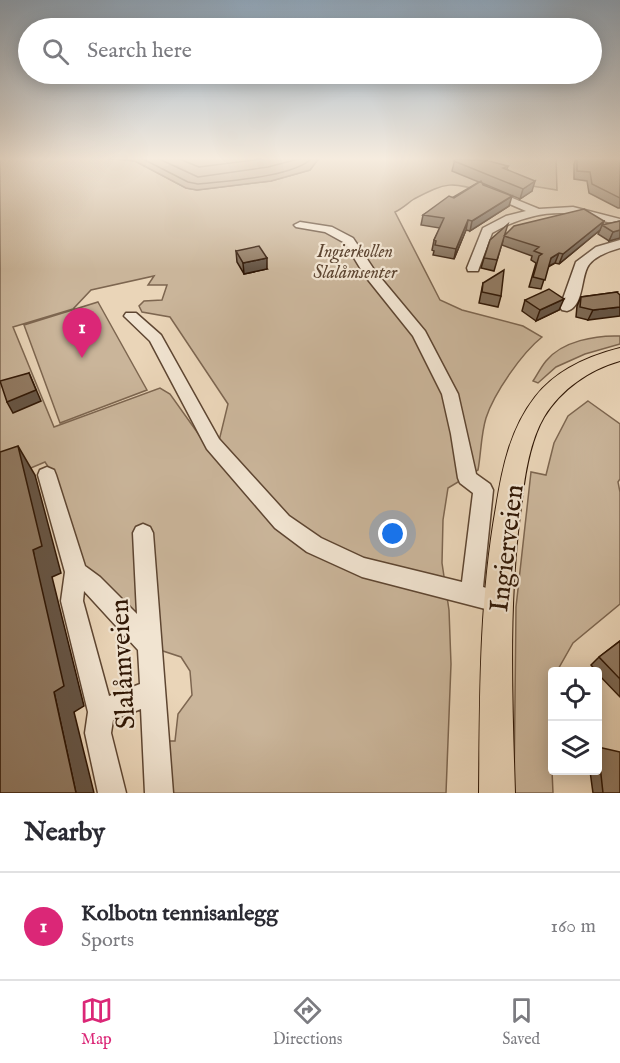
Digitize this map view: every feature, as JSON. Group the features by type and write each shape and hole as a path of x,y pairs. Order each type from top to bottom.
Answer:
{"main road":[{"name":"Ingierveien","path":"497,793 497,602 503,537 514,476 532,419 546,399 571,376 605,358 620,354"}],"street":[{"path":"498,195 538,212"},
{"path":"473,268 487,231 510,218 538,212 573,210 620,222"},
{"path":"300,225 328,229 349,241 376,281 420,334 445,382 457,418 467,478 483,490 471,595"},
{"path":"567,307 576,286 581,265 600,250 620,244"},
{"path":"131,316 156,338 213,444 282,522 314,545 362,567 497,602"},
{"path":"46,475 76,572 72,600 101,712 98,733 112,793"},
{"name":"Slalåmveien","path":"143,533 159,793"},
{"path":"76,572 92,584 151,646"},
{"path":"101,712 153,692"}],"green space":[{"name":"Ingierkollen Slalåmsenter","path":"0,195 421,195 395,212 440,300 462,310 523,326 542,337 518,363 490,408 483,431 478,470 448,488 443,520 442,563 449,610 451,664 446,793 171,793 167,741 175,741 178,714 192,695 190,671 181,657 163,651 78,562 51,471 45,462 0,481","holes":["154,276 148,285 167,285 162,300 144,301 139,306 142,312 170,317 228,404 219,441 207,446 170,394 160,388 54,427 13,327 73,309 91,290"]},
{"path":"98,302 147,390 60,423 24,325"},
{"path":"620,336 620,344 585,354 556,367 538,383 533,381 553,354 570,344 590,338"},
{"path":"588,401 620,424 620,479 618,482 620,492 620,604 573,643 559,667 548,667 548,775 552,775 553,793 514,793 516,607 531,472 546,475 554,443 568,416"}],"building":[{"path":"459,195 512,196 472,221 468,220 456,249 435,245 434,240 444,218 423,215 449,196 454,198"},
{"path":"584,209 604,221 563,254 559,253 551,258 545,280 533,277 539,256 542,254 534,251 539,247 504,236 514,226"},
{"path":"620,221 620,230 613,232 602,225"},
{"path":"508,224 497,260 484,258 490,240"},
{"path":"259,246 267,258 243,263 236,251"},
{"path":"504,270 501,296 482,292 483,283"},
{"path":"549,289 564,299 540,310 525,300"},
{"path":"617,292 620,295 620,307 593,310 580,307 581,297"},
{"path":"29,373 36,390 7,402 0,381"},
{"path":"18,446 42,546 33,550 64,686 54,692 76,793 0,793 0,452"},
{"path":"620,641 620,679 599,657"},
{"path":"602,748 620,752 620,793 603,793"}],"place":[{"name":"Kolbotn tennisanlegg","path":"82,358"}]}
